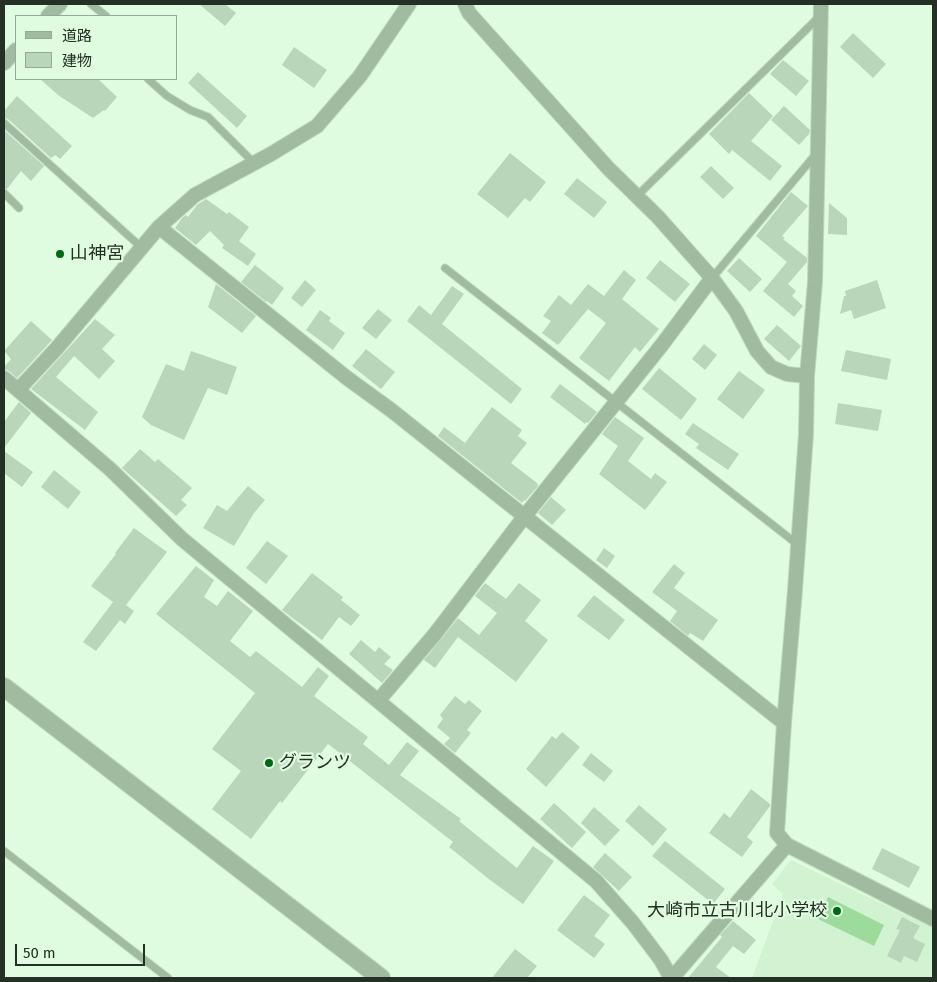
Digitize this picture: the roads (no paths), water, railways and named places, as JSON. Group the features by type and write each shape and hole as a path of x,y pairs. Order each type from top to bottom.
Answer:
{"street":[{"path":"49,15 60,4"},
{"path":"18,390 57,348 159,227 195,195 317,126 360,76 409,4"},
{"path":"465,4 469,13 608,168 658,217 712,278 736,311 757,351 771,367 787,374 807,376"},
{"path":"820,10 815,282 807,376 806,434 777,833 788,844 933,919"},
{"path":"4,63 15,51"},
{"path":"159,227 784,723"},
{"path":"378,701 435,634 524,517 616,403 712,278"},
{"path":"4,378 110,469 182,538 596,881 633,923 661,960 671,978 788,844"},
{"path":"4,687 381,978"}],"lane":[{"path":"91,4 105,15"},
{"path":"637,196 820,10"},
{"path":"149,80 167,96 190,110 208,117 254,163"},
{"path":"4,123 142,248"},
{"path":"712,278 818,152"},
{"path":"4,193 19,208"},
{"path":"446,268 798,544"},
{"path":"4,851 168,978"}],"place":[{"name":"山神宮","path":"60,254"},
{"name":"グランツ","path":"269,763"},
{"name":"大崎市立古川北小学校","path":"837,911"}]}
